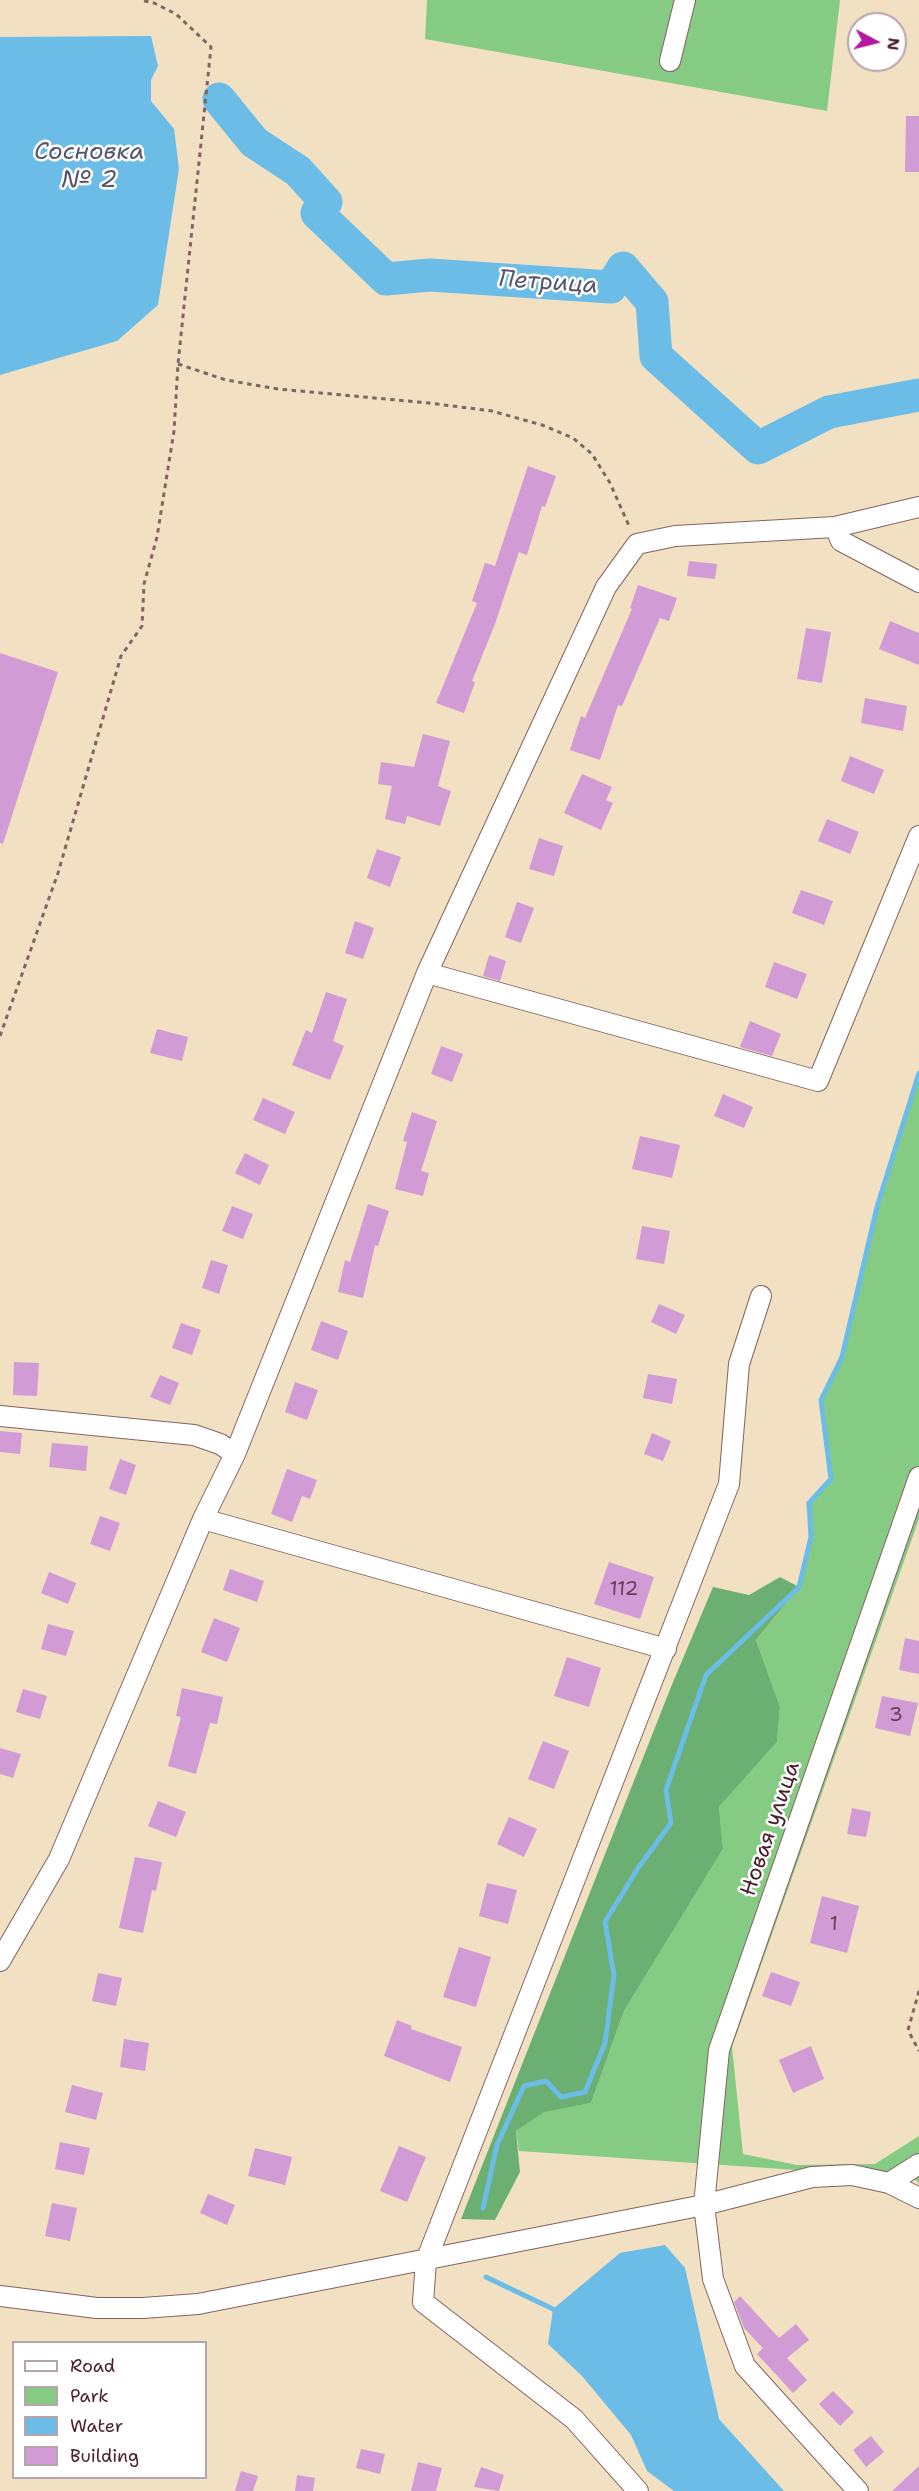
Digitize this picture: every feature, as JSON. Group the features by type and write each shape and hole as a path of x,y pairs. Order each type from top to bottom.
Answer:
{"street":[{"path":"670,61 685,0"},
{"path":"0,1961 59,1859 203,1519 235,1454 428,974 606,587 637,544 675,536 835,527 919,507"},
{"path":"835,527 841,541 919,582"},
{"path":"428,974 818,1081 919,836"},
{"path":"638,2491 574,2419 423,2302 426,2261 729,1484 739,1364 761,1296"},
{"path":"0,1416 194,1435 220,1444 235,1454"},
{"name":"Новая улица","path":"858,2491 745,2366 713,2279 704,2205 719,2050 919,1477"},
{"path":"203,1519 666,1648"},
{"path":"889,2183 919,2164"},
{"path":"0,2296 97,2307 143,2308 198,2304 704,2205 812,2177 852,2175 889,2183 919,2198"}],"path":[{"path":"0,1036 58,873 121,656 142,626 144,584 157,537 174,431 178,364 212,47 176,14 154,3 141,0"},
{"path":"178,364 226,380 278,389 492,411 542,425 573,438 592,454 610,483 637,544"},
{"path":"919,1991 908,2030 919,2051"}],"green space":[{"path":"427,0 840,0 827,111 425,39"},
{"path":"919,1073 919,1519 732,2047 743,2154 797,2165 875,2164 919,2136 919,2183 913,2178 519,2151 516,2131 544,2111 591,2103 624,2011 723,1849 719,1807 777,1742 780,1707 756,1640 799,1587 811,1537 809,1503 831,1479 821,1400 842,1357 877,1207"},
{"path":"780,1577 799,1587 756,1640 780,1707 777,1742 719,1807 723,1849 624,2011 591,2103 544,2112 516,2131 520,2172 495,2220 461,2219 671,1687 713,1587 749,1595"}],"water":[{"name":"Сосновка № 2","path":"151,36 158,66 151,80 151,101 174,129 179,169 158,305 117,341 0,375 0,37"},
{"path":"665,2245 685,2268 719,2419 784,2491 674,2491 647,2471 631,2435 582,2376 548,2344 553,2309 620,2253"}],"building":[{"path":"906,116 919,116 919,172 905,172"},
{"path":"528,466 556,476 545,507 542,506 527,555 519,552 495,624 472,681 475,682 464,713 436,703 477,603 472,601 485,563 495,566"},
{"path":"689,561 717,564 715,579 687,576"},
{"path":"638,585 677,598 669,621 660,618 622,706 618,705 600,760 570,750 581,716 585,718 632,609 630,608"},
{"path":"890,621 919,633 919,665 879,649"},
{"path":"806,628 831,632 822,683 797,679"},
{"path":"0,653 58,672 3,844 0,843"},
{"path":"865,698 907,706 903,731 861,723"},
{"path":"423,734 450,741 438,786 451,791 440,826 407,816 405,824 385,819 392,786 378,784 381,762 414,767"},
{"path":"850,756 884,770 874,794 841,781"},
{"path":"582,774 612,787 606,800 613,803 601,830 564,813"},
{"path":"827,819 859,832 850,854 818,841"},
{"path":"539,838 563,846 554,876 529,869"},
{"path":"377,849 401,857 390,887 367,878"},
{"path":"801,890 833,901 824,925 792,913"},
{"path":"517,902 534,908 521,943 505,937"},
{"path":"355,921 374,928 363,959 345,953"},
{"path":"489,955 506,961 500,981 483,976"},
{"path":"774,962 807,974 797,999 765,987"},
{"path":"326,992 347,999 333,1041 344,1046 330,1080 292,1065 306,1030 312,1033"},
{"path":"750,1021 781,1034 772,1056 740,1047"},
{"path":"157,1029 188,1037 182,1061 150,1053"},
{"path":"441,1046 463,1054 452,1082 431,1074"},
{"path":"723,1094 753,1107 744,1128 714,1116"},
{"path":"263,1098 295,1112 285,1134 253,1120"},
{"path":"412,1112 437,1121 421,1171 429,1173 423,1196 395,1189 407,1142 403,1141"},
{"path":"640,1136 680,1145 672,1178 632,1169"},
{"path":"245,1153 269,1165 260,1185 235,1173"},
{"path":"368,1204 389,1211 378,1246 375,1245 363,1298 338,1292 345,1260 350,1262"},
{"path":"232,1206 253,1214 243,1239 222,1231"},
{"path":"642,1226 670,1231 664,1264 636,1259"},
{"path":"211,1260 228,1265 219,1294 202,1288"},
{"path":"659,1304 685,1315 676,1334 651,1322"},
{"path":"321,1321 348,1331 338,1360 311,1350"},
{"path":"181,1323 201,1330 192,1355 172,1348"},
{"path":"14,1362 39,1363 37,1396 13,1395"},
{"path":"648,1374 677,1379 672,1404 643,1398"},
{"path":"160,1375 179,1383 170,1405 150,1397"},
{"path":"295,1382 318,1390 307,1420 285,1412"},
{"path":"0,1431 22,1433 20,1454 0,1452"},
{"path":"652,1433 671,1441 663,1461 644,1454"},
{"path":"52,1443 88,1446 86,1471 49,1467"},
{"path":"120,1459 136,1465 126,1495 109,1489"},
{"path":"287,1469 317,1480 310,1499 302,1496 292,1522 271,1514"},
{"path":"100,1516 120,1523 110,1551 90,1544"},
{"path":"609,1562 654,1577 640,1619 594,1604"},
{"path":"230,1569 264,1581 257,1602 223,1590"},
{"path":"49,1572 76,1583 68,1604 41,1593"},
{"path":"214,1618 240,1628 227,1662 201,1652"},
{"path":"48,1624 74,1631 66,1656 41,1649"},
{"path":"905,1638 919,1641 919,1674 899,1670"},
{"path":"567,1657 601,1668 589,1707 554,1696"},
{"path":"182,1688 223,1697 217,1724 210,1723 196,1774 168,1766 181,1717 176,1716"},
{"path":"23,1689 47,1696 40,1719 16,1712"},
{"path":"882,1696 918,1703 910,1736 875,1728"},
{"path":"543,1741 569,1751 554,1789 528,1779"},
{"path":"0,1748 21,1754 13,1778 0,1774"},
{"path":"158,1801 186,1812 176,1837 148,1826"},
{"path":"852,1808 871,1812 866,1837 847,1834"},
{"path":"509,1817 537,1829 524,1857 497,1844"},
{"path":"135,1857 162,1862 156,1891 152,1890 143,1933 119,1928"},
{"path":"487,1883 517,1890 508,1924 479,1916"},
{"path":"822,1896 859,1906 847,1953 810,1943"},
{"path":"459,1947 491,1957 476,2007 443,1997"},
{"path":"771,1972 800,1982 791,2006 762,1996"},
{"path":"98,1973 122,1978 116,2006 92,2001"},
{"path":"397,2020 412,2026 411,2029 462,2047 450,2082 384,2056"},
{"path":"124,2039 149,2043 145,2071 120,2067"},
{"path":"811,2046 824,2079 793,2093 779,2060"},
{"path":"72,2085 103,2093 96,2120 65,2112"},
{"path":"60,2142 90,2148 84,2175 55,2169"},
{"path":"399,2146 426,2157 407,2202 380,2191"},
{"path":"255,2148 292,2157 285,2185 248,2176"},
{"path":"208,2194 235,2205 227,2225 200,2213"},
{"path":"52,2203 77,2208 70,2241 45,2236"},
{"path":"740,2296 779,2338 796,2324 809,2340 787,2358 807,2380 793,2393 757,2354 763,2348 744,2328 734,2302"},
{"path":"833,2391 854,2412 840,2426 819,2404"},
{"path":"871,2436 884,2452 866,2467 853,2450"},
{"path":"361,2449 385,2454 380,2474 356,2468"},
{"path":"418,2462 442,2468 436,2491 411,2491"},
{"path":"919,2466 919,2491 892,2491"},
{"path":"481,2467 504,2475 499,2491 474,2487"},
{"path":"241,2471 258,2476 253,2491 235,2491"},
{"path":"297,2475 315,2478 313,2491 295,2491"}],"waterway":[{"name":"Петрица","path":"219,99 254,142 298,171 326,202 317,213 386,279 430,275 611,287 623,268 652,302 656,356 758,448 829,412 919,395"},
{"path":"483,2208 497,2145 524,2086 546,2081 561,2097 585,2092 605,2043 614,1975 605,1922 638,1868 671,1823 666,1790 706,1675 799,1587 811,1537 809,1503 831,1479 821,1400 842,1357 877,1207 919,1073"},
{"path":"486,2277 553,2309"}]}
